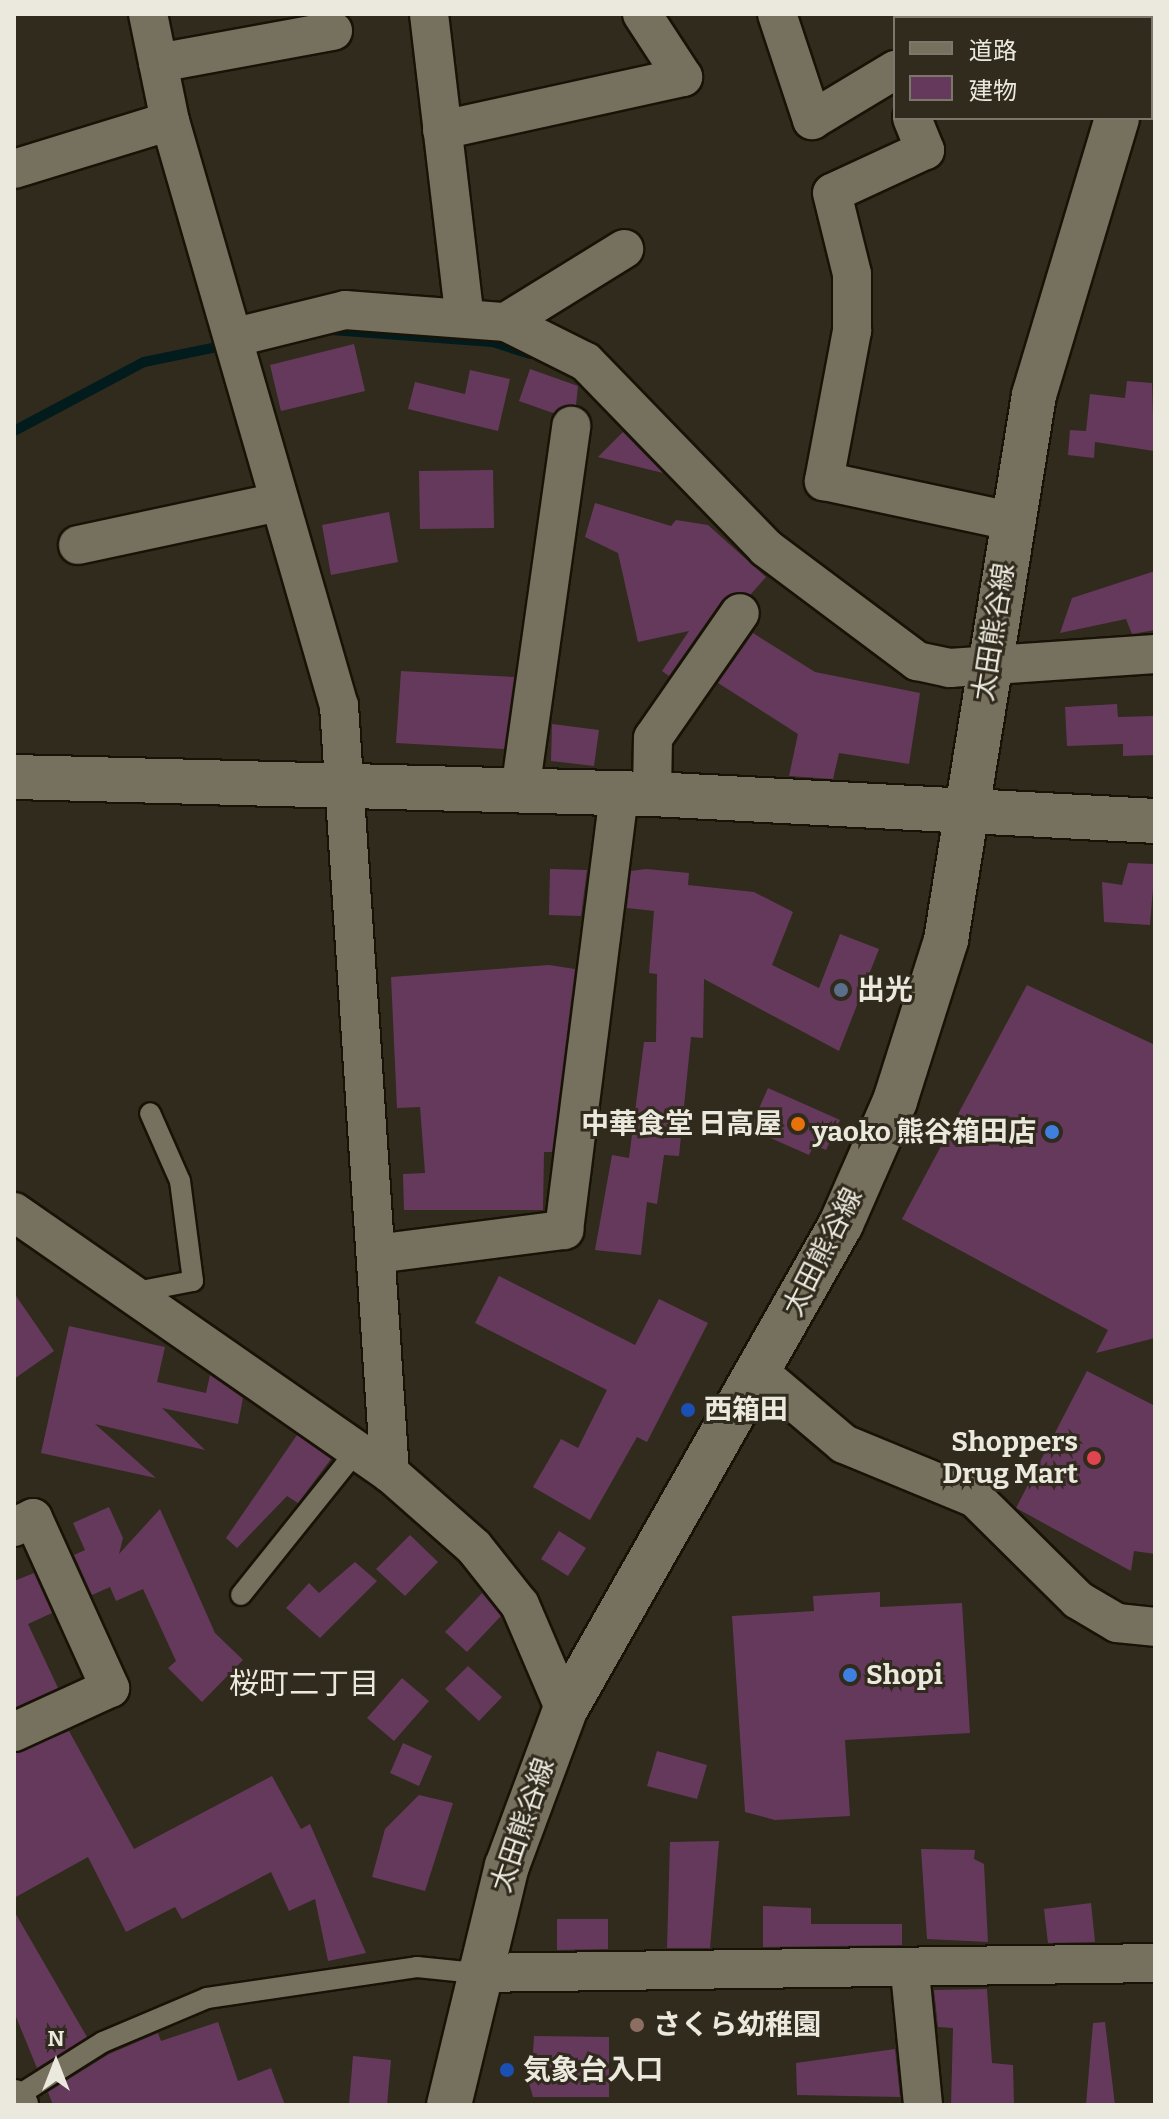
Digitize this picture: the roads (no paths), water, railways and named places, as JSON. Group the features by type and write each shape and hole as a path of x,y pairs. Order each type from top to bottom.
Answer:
{"main road":[{"name":"太田熊谷線","path":"449,2105 476,1973 565,1710 841,1224 895,1101 946,940 1011,521 1054,314 1116,120"},
{"path":"14,777 636,794 966,807 1155,821"}],"street":[{"path":"148,14 170,121 236,337 279,502 339,706 390,1473"},
{"path":"429,14 464,314"},
{"path":"442,130 683,77 642,14"},
{"path":"777,14 812,120 893,73"},
{"path":"158,63 333,31"},
{"path":"913,120 925,150 832,193 852,274 852,331 824,481 1011,521"},
{"path":"14,169 170,121"},
{"path":"506,322 624,249"},
{"path":"236,337 345,310 464,314 506,322 586,362 766,548 917,661 986,680 1155,654"},
{"path":"520,791 571,426"},
{"path":"78,545 279,502"},
{"path":"376,1254 564,1230 636,794 653,738 740,613"},
{"path":"14,1212 390,1473 503,1577 565,1710"},
{"path":"759,1372 844,1444 975,1498 1078,1600 1117,1623 1155,1627"},
{"path":"14,1527 33,1518 110,1688 14,1732"},
{"path":"476,1973 910,1972 1155,1963"},
{"path":"910,1972 923,2105"},
{"path":"14,2098 19,2105"}],"lane":[{"path":"131,1293 193,1281 180,1181 150,1113"},
{"path":"241,1595 357,1450"},
{"path":"14,2098 103,2042 207,1998 417,1967 476,1973"}],"waterway":[{"path":"332,330 493,342 530,354"},
{"path":"14,431 144,362 227,345"}],"place":[{"name":"出光","path":"841,990"},
{"name":"中華食堂 日高屋","path":"798,1124"},
{"name":"yaoko 熊谷箱田店","path":"1052,1132"},
{"name":"西箱田","path":"688,1410"},
{"name":"Shoppers Drug Mart","path":"1094,1458"},
{"name":"Shopi","path":"850,1675"},
{"name":"さくら幼稚園","path":"637,2025"},
{"name":"気象台入口","path":"507,2070"}],"district":[{"name":"桜町二丁目","path":"304,1684"}]}
